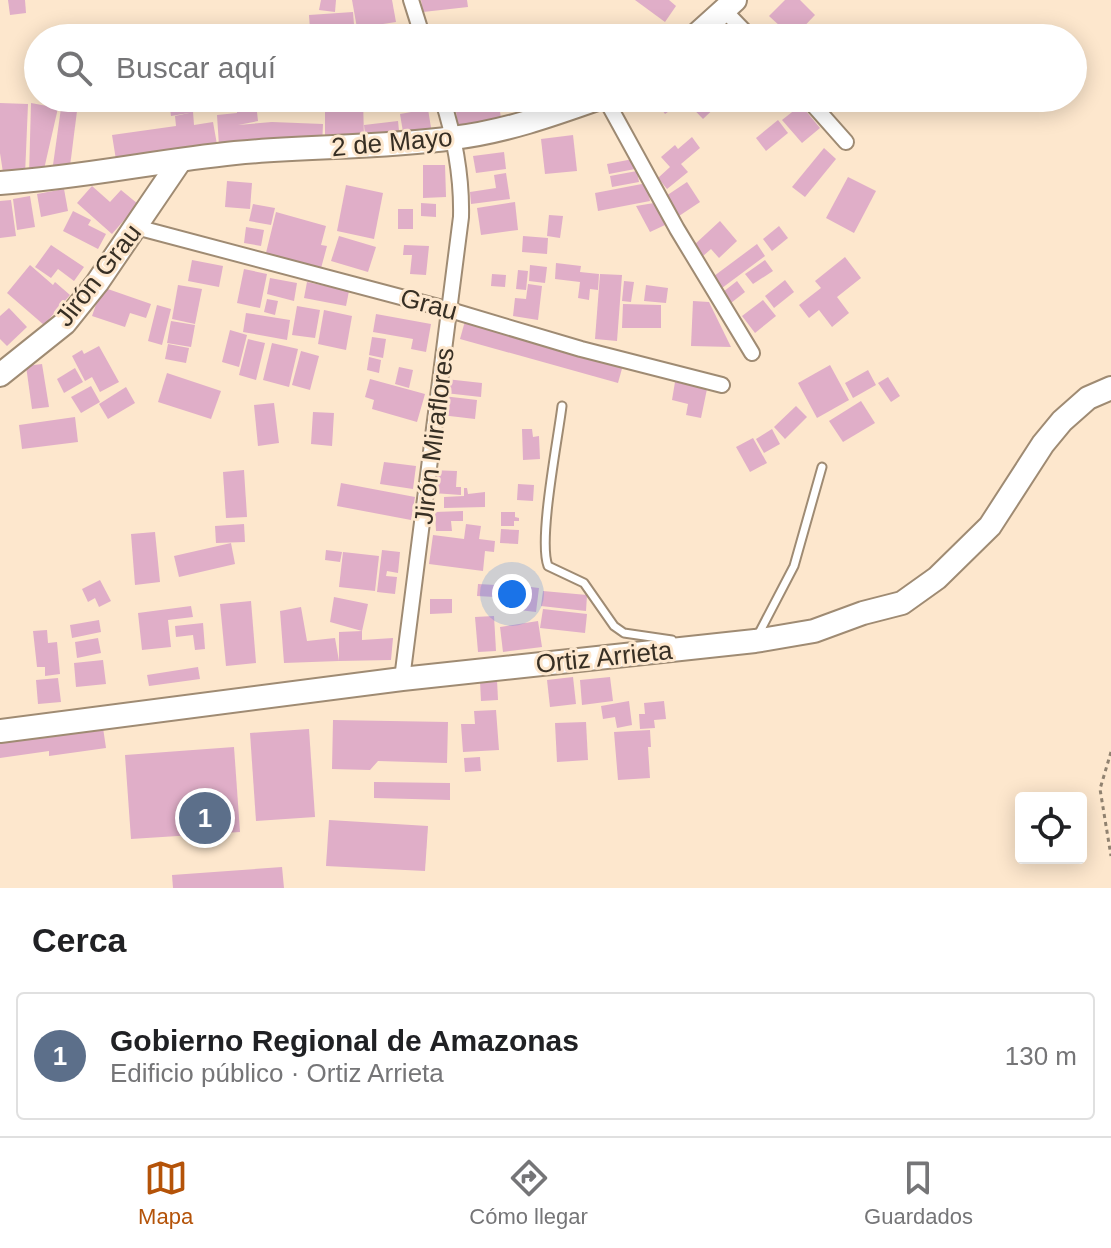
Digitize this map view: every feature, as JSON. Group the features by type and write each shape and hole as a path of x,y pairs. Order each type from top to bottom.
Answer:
{"street":[{"path":"411,0 419,24"},
{"path":"707,24 728,3 742,24"},
{"name":"Jirón Miraflores","path":"402,679 461,217 461,185 455,138 447,112"},
{"name":"2 de Mayo","path":"0,183 38,181 275,149 367,147 455,138 540,120 563,112"},
{"path":"610,112 752,353"},
{"path":"819,112 846,142"},
{"name":"Jirón Grau","path":"0,375 65,323 180,161"},
{"name":"Grau","path":"136,227 722,385"},
{"name":"Ortiz Arrieta","path":"0,731 402,679 755,641 814,631 902,603 937,578 990,526 1043,444 1062,421 1088,398 1111,388"}],"lane":[{"path":"562,406 545,534 544,557 548,566 584,583 614,626 624,633 706,646"},
{"path":"755,641 794,566 822,467"}],"path":[{"path":"1111,752 1100,789 1111,856"}],"building":[{"path":"8,0 25,0 26,13 10,15"},
{"path":"321,0 336,0 335,12 319,10"},
{"path":"352,0 392,0 396,22 356,24"},
{"path":"421,0 467,0 468,7 423,12"},
{"path":"635,0 669,0 676,6 665,22"},
{"path":"785,0 800,0 815,15 806,24 778,24 769,16"},
{"path":"353,12 354,24 310,24 309,15"},
{"path":"0,103 24,104 24,112 28,112 25,175 4,179 0,153"},
{"path":"31,112 57,112 42,178 29,176"},
{"path":"60,112 77,112 69,174 52,172"},
{"path":"170,112 193,112 194,125 213,122 218,150 117,166 112,135 176,126 175,116 189,113 171,116"},
{"path":"257,112 258,121 238,125 272,122 323,124 322,146 219,146 217,115"},
{"path":"325,112 363,112 364,140 325,140"},
{"path":"428,112 432,134 404,138 400,114"},
{"path":"456,112 500,112 501,118 458,125"},
{"path":"696,112 710,112 703,119"},
{"path":"792,112 807,112 820,128 802,143 782,120"},
{"path":"778,120 788,133 766,151 756,138"},
{"path":"398,121 400,140 366,143 364,125"},
{"path":"573,135 577,171 545,174 541,139"},
{"path":"692,137 700,148 681,164 688,172 667,189 658,178 670,167 661,157 675,145 678,149"},
{"path":"824,148 836,159 805,197 792,187"},
{"path":"504,152 506,169 476,173 473,156"},
{"path":"633,159 635,169 609,174 607,164"},
{"path":"423,165 445,165 446,197 423,198"},
{"path":"637,171 639,182 612,187 610,176"},
{"path":"506,173 510,199 471,204 470,192 496,188 494,175"},
{"path":"848,177 876,191 854,233 826,218"},
{"path":"227,181 252,183 250,209 225,207"},
{"path":"687,182 700,202 679,216 666,196"},
{"path":"647,183 650,201 598,211 595,193"},
{"path":"346,185 383,193 374,239 337,231"},
{"path":"92,186 110,202 121,190 138,204 112,234 77,203"},
{"path":"64,189 68,211 41,217 37,194"},
{"path":"30,196 35,227 17,230 13,199"},
{"path":"11,200 16,236 0,238 0,201"},
{"path":"515,202 518,230 481,235 477,208"},
{"path":"421,203 436,204 436,217 421,216"},
{"path":"654,203 665,225 650,232 636,206"},
{"path":"253,204 275,208 271,225 249,221"},
{"path":"398,209 413,209 413,229 398,229"},
{"path":"73,211 91,220 88,225 106,234 98,249 63,231"},
{"path":"276,212 326,226 321,245 327,246 320,272 265,257"},
{"path":"549,215 563,216 560,238 547,236"},
{"path":"720,221 737,241 719,258 711,249 703,256 694,245"},
{"path":"779,226 788,238 772,251 763,239"},
{"path":"246,227 264,230 261,246 244,243"},
{"path":"339,236 376,247 368,272 331,261"},
{"path":"523,236 548,238 547,254 522,252"},
{"path":"757,244 765,256 722,288 714,276"},
{"path":"51,245 84,267 74,281 58,269 51,278 35,267"},
{"path":"404,245 429,246 426,275 410,274 412,255 403,255"},
{"path":"845,257 861,278 837,297 849,313 832,327 819,310 809,318 799,305 821,288 815,281"},
{"path":"192,260 223,266 219,287 188,281"},
{"path":"765,260 773,271 753,284 745,274"},
{"path":"556,263 581,266 580,272 599,274 598,290 590,289 589,300 578,298 580,282 555,279"},
{"path":"30,265 70,295 44,325 7,293"},
{"path":"530,265 547,267 545,283 529,281"},
{"path":"244,269 267,274 260,308 237,303"},
{"path":"518,270 528,271 526,290 516,289"},
{"path":"492,274 506,275 505,287 491,286"},
{"path":"600,274 622,275 617,341 595,339"},
{"path":"270,278 297,283 294,301 267,294"},
{"path":"785,280 794,292 774,308 765,296"},
{"path":"624,281 634,282 631,302 622,301"},
{"path":"737,281 745,292 731,303 723,292"},
{"path":"307,282 349,291 346,306 304,298"},
{"path":"528,284 542,286 538,320 513,316 515,298 526,299"},
{"path":"178,285 202,289 195,324 172,319"},
{"path":"646,285 668,288 666,303 644,301"},
{"path":"102,287 151,304 146,318 130,313 125,327 92,316"},
{"path":"267,299 278,301 275,315 264,312"},
{"path":"763,300 776,316 755,333 742,316"},
{"path":"693,301 709,302 731,347 691,346"},
{"path":"623,304 661,305 661,328 622,328"},
{"path":"157,305 171,309 162,345 148,341"},
{"path":"297,306 320,310 315,338 292,335"},
{"path":"9,308 27,327 7,346 0,339 0,316"},
{"path":"324,310 352,316 346,350 318,344"},
{"path":"246,313 290,320 287,340 243,332"},
{"path":"376,314 431,324 426,352 411,349 413,339 373,332"},
{"path":"171,321 195,325 191,347 167,343"},
{"path":"465,321 623,365 618,383 460,339"},
{"path":"230,330 247,335 239,367 222,362"},
{"path":"372,337 386,339 383,358 369,355"},
{"path":"248,339 265,343 256,380 239,375"},
{"path":"272,343 298,349 289,387 263,380"},
{"path":"168,344 189,348 186,363 165,359"},
{"path":"99,346 119,382 100,392 92,377 85,381 72,356"},
{"path":"301,351 319,356 310,390 292,385"},
{"path":"369,357 381,360 379,373 367,370"},
{"path":"42,364 49,407 32,409 26,366"},
{"path":"830,365 849,400 817,418 798,383"},
{"path":"399,367 413,370 409,388 395,384"},
{"path":"75,368 83,382 64,393 57,379"},
{"path":"868,370 876,385 853,398 845,383"},
{"path":"167,373 221,391 211,419 158,402"},
{"path":"888,377 900,396 891,402 878,383"},
{"path":"370,379 425,394 417,422 372,409 374,400 365,397"},
{"path":"446,379 482,383 481,397 445,393"},
{"path":"675,382 707,389 701,418 686,415 688,404 672,400"},
{"path":"91,386 100,402 81,413 71,397"},
{"path":"126,387 135,403 108,419 99,404"},
{"path":"443,396 477,400 475,419 441,415"},
{"path":"861,401 875,423 843,442 829,421"},
{"path":"274,403 279,443 258,446 254,405"},
{"path":"796,406 807,417 785,439 774,427"},
{"path":"313,412 334,413 332,446 311,444"},
{"path":"75,417 78,442 22,449 19,425"},
{"path":"522,429 532,429 533,437 539,436 540,459 523,460"},
{"path":"772,429 780,444 764,453 756,439"},
{"path":"753,438 767,463 750,472 736,447"},
{"path":"384,462 416,466 413,489 380,484"},
{"path":"244,470 247,517 226,518 223,472"},
{"path":"430,470 457,471 456,487 461,487 461,495 433,493 433,503 428,502"},
{"path":"341,483 415,497 411,520 337,506"},
{"path":"518,484 534,485 533,501 517,500"},
{"path":"464,488 467,488 468,494 485,492 485,507 444,508 444,497 464,496"},
{"path":"463,511 463,521 451,521 452,531 436,531 435,512"},
{"path":"501,512 515,512 519,521 514,521 514,526 501,526"},
{"path":"244,524 245,542 216,543 215,526"},
{"path":"466,524 481,526 479,539 495,541 494,552 485,551 483,571 429,564 433,535 464,539"},
{"path":"501,529 519,530 518,544 500,543"},
{"path":"155,532 160,582 135,585 131,534"},
{"path":"231,543 235,564 179,577 174,556"},
{"path":"326,550 342,552 340,562 325,560"},
{"path":"382,550 400,552 398,573 387,571 386,576 397,577 395,594 377,592"},
{"path":"343,552 379,556 375,591 339,587"},
{"path":"100,580 111,601 99,607 95,598 88,602 82,589"},
{"path":"478,584 496,585 495,597 477,596"},
{"path":"505,584 539,588 536,612 502,608"},
{"path":"543,591 587,595 586,611 541,606"},
{"path":"334,597 368,604 362,631 330,622"},
{"path":"430,599 452,599 452,613 430,614"},
{"path":"251,601 256,663 226,666 220,604"},
{"path":"191,606 193,617 168,620 171,647 142,650 138,613"},
{"path":"301,607 307,641 335,638 339,661 284,663 280,611"},
{"path":"543,609 587,614 585,633 540,628"},
{"path":"494,616 496,651 478,652 475,617"},
{"path":"99,620 101,632 72,638 70,625"},
{"path":"538,621 542,647 503,652 500,627"},
{"path":"203,623 205,649 195,650 193,635 176,637 175,626"},
{"path":"47,630 48,643 57,642 60,674 45,676 45,667 37,667 33,631"},
{"path":"362,631 362,640 393,638 391,660 339,661 339,632"},
{"path":"98,638 101,653 77,658 75,642"},
{"path":"103,660 106,684 76,687 74,663"},
{"path":"198,667 200,679 149,686 147,675"},
{"path":"573,677 576,704 550,707 547,680"},
{"path":"610,677 613,701 582,705 580,680"},
{"path":"58,678 61,702 38,704 36,680"},
{"path":"497,680 498,700 481,701 480,681"},
{"path":"629,701 632,725 617,728 615,717 603,719 601,706"},
{"path":"664,701 666,719 654,720 655,728 640,729 639,714 645,714 644,703"},
{"path":"496,710 499,750 463,752 461,724 475,724 474,711"},
{"path":"333,720 448,722 447,763 378,761 370,770 332,769"},
{"path":"102,721 106,748 49,756 49,751 0,758 0,743 48,736 48,729"},
{"path":"586,722 588,760 557,762 555,723"},
{"path":"309,729 315,817 256,821 250,733"},
{"path":"650,730 650,778 618,780 614,732"},
{"path":"234,747 240,832 131,839 125,755"},
{"path":"480,757 481,771 465,772 464,758"},
{"path":"374,782 450,783 450,800 374,798"},
{"path":"329,820 428,826 425,871 326,866"},
{"path":"282,867 284,888 173,888 172,875"}],"place":[{"name":"Gobierno Regional de Amazonas","path":"205,818"}]}
